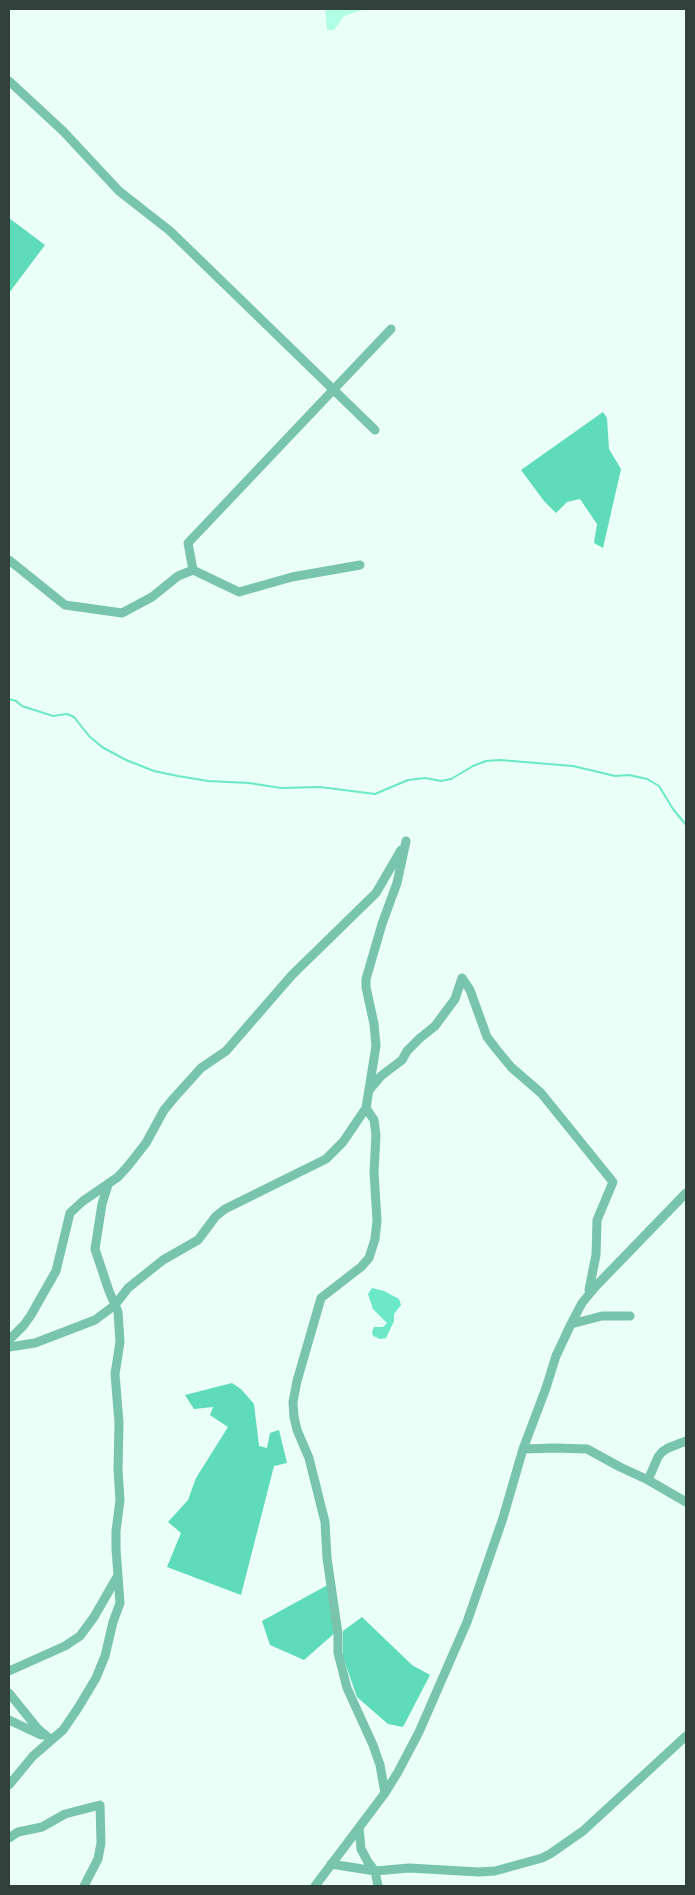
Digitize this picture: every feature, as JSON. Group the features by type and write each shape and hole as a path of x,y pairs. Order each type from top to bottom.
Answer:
{"street":[{"path":"9,81 64,131 119,191 170,231 375,430"},
{"path":"193,570 188,543 391,329"},
{"path":"9,560 65,606 122,613 152,597 178,576 193,570 239,592 292,577 360,565"},
{"path":"9,1340 31,1315 56,1271 70,1213 83,1201 118,1177 139,1153 164,1110 196,1073 226,1051 292,975 376,893 406,841 397,883 382,924 366,979 376,1046 370,1089 366,1108 343,1142 326,1159 225,1209 216,1216 198,1240 163,1260 128,1288 115,1305 95,1320 35,1343 9,1348"},
{"path":"370,1089 381,1076 402,1060 420,1038 435,1026 455,999 462,978 470,990 487,1037 496,1050 511,1067 541,1093 613,1182 597,1220 595,1262 588,1295"},
{"path":"366,1108 374,1120 376,1135 374,1172 377,1221 375,1239 369,1258 361,1267 321,1298 293,1402 297,1430 309,1458 325,1522 327,1558 338,1634 338,1653 347,1688 380,1765 385,1793"},
{"path":"9,1785 28,1761 62,1730 78,1708 96,1678 102,1663 120,1603 116,1531 120,1500 118,1470 119,1423 115,1374 120,1342 118,1312 109,1292 96,1249 102,1204 108,1185"},
{"path":"315,1886 385,1793 398,1772 463,1634 503,1518 523,1450 559,1350 571,1324 588,1295 686,1194"},
{"path":"571,1324 602,1316 630,1316"},
{"path":"648,1480 662,1452 686,1441"},
{"path":"523,1450 587,1449 686,1502"},
{"path":"9,1671 65,1646 80,1636 98,1611 118,1574"},
{"path":"9,1693 38,1729 50,1740"},
{"path":"9,1720 50,1740"},
{"path":"331,1864 375,1870 409,1868 479,1872 495,1871 550,1854 602,1815 628,1788 686,1736"},
{"path":"9,1838 23,1830 42,1827 65,1814 100,1804 101,1843 98,1860 84,1886"},
{"path":"359,1828 361,1849 375,1870 378,1886"}],"shaded area":[{"path":"325,9 364,9 344,16 334,30 327,30"},
{"path":"9,218 45,245 9,293"},
{"path":"603,412 607,418 609,449 621,469 603,548 594,543 597,524 580,499 567,502 556,513 544,501 521,470"},
{"path":"372,1288 384,1291 399,1299 401,1305 394,1314 394,1321 386,1338 380,1339 373,1336 374,1327 383,1327 387,1323 373,1309 368,1294"},
{"path":"232,1383 241,1389 254,1404 259,1446 267,1448 270,1433 279,1430 287,1463 274,1466 241,1595 167,1567 181,1533 168,1522 188,1500 196,1478 228,1427 210,1415 213,1407 194,1409 185,1395"},
{"path":"333,1582 337,1631 304,1660 270,1645 262,1621"},
{"path":"362,1617 412,1665 430,1675 403,1727 388,1724 357,1697 343,1657 343,1631"}],"waterway":[{"path":"9,699 16,701 22,706 53,716 67,714 74,717 89,736 102,747 126,760 154,771 178,776 281,788 320,787 375,794 408,780 425,778 441,781 451,779 486,761 500,760 573,766 615,776 629,775 647,779 659,786 673,809 686,825"}]}
